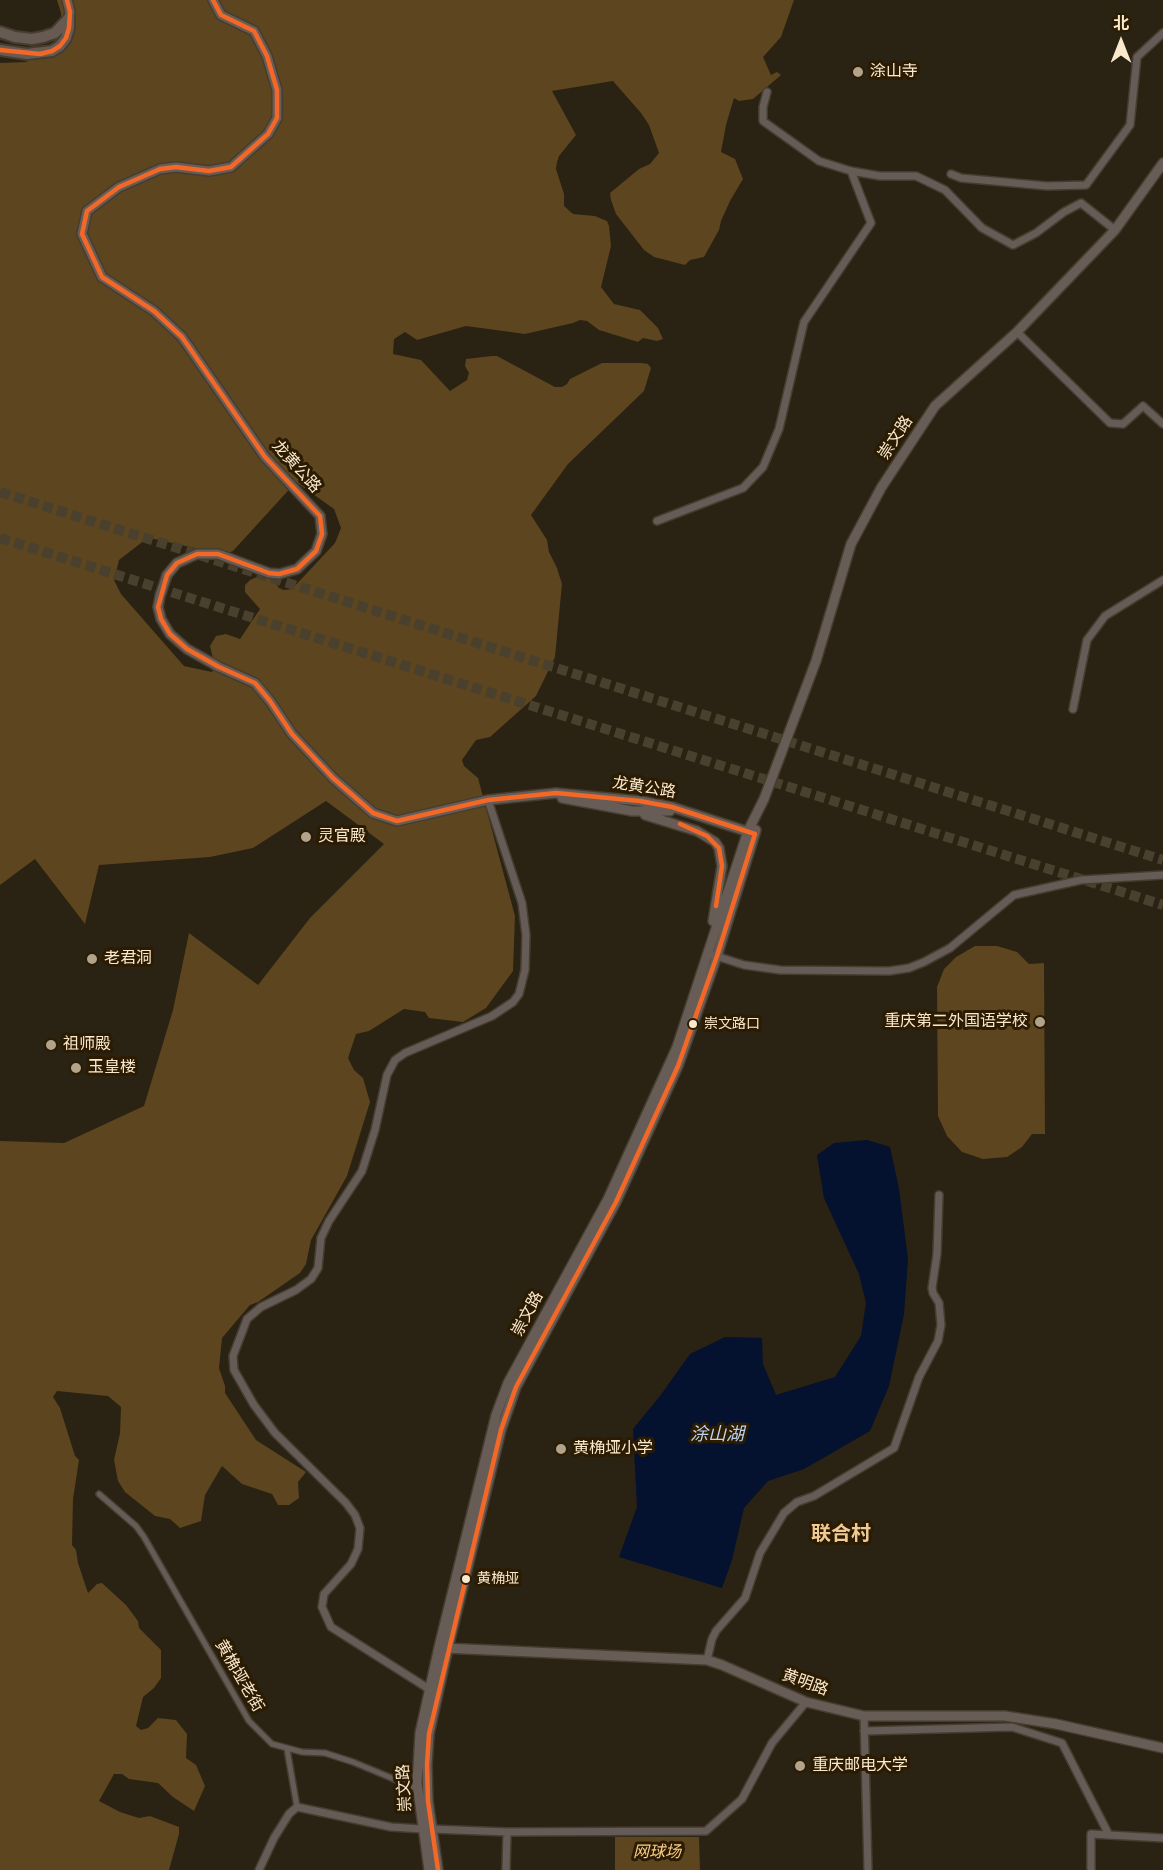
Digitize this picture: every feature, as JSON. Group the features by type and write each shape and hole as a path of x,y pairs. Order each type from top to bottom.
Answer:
{"main road":[{"path":"0,50 27,54 52,51 60,46 69,28 70,12 67,0"},
{"name":"龙黄公路","path":"213,0 221,15 254,31 267,56 277,90 277,118 268,134 231,166 209,171 176,167 160,169 119,187 87,212 82,234 102,277 153,311 182,337 265,458 320,516 322,534 316,551 297,569 279,574 269,573 218,554 197,554 177,563 167,575 158,607 161,619 170,634 187,649 255,683 298,741 333,778 373,813 397,821 488,800 546,793 626,800 672,807 751,835"},
{"path":"0,32 32,39 43,37 55,33 69,18"},
{"name":"崇文路","path":"438,1870 418,1790 419,1741 429,1689 443,1648 510,1401 616,1202 678,1066 751,835 816,661 851,544 881,489 935,406 1017,332 1115,231 1163,163"},
{"name":"龙黄公路","path":"584,798 632,811 672,812 751,835"},
{"path":"626,800 637,805 632,811"},
{"path":"632,811 697,831 719,848 722,866 712,954"},
{"name":"崇文路","path":"429,1870 426,1829 428,1749 443,1648"},
{"name":"黄明路","path":"443,1648 707,1660 806,1702 864,1716 1005,1716 1056,1724 1163,1748"}],"street":[{"path":"951,174 961,178 1047,186 1086,185 1130,125 1137,57 1163,33"},
{"path":"767,92 763,107 763,121 819,161 851,171 880,176 916,176 945,190 982,228 1013,245 1036,233 1064,212 1081,203 1115,231"},
{"path":"657,521 743,488 763,467 779,429 804,322 871,222 851,171"},
{"path":"1017,332 1110,423 1123,424 1143,406 1163,424"},
{"path":"1073,709 1087,640 1105,616 1163,580"},
{"path":"429,1689 331,1627 322,1607 324,1594 351,1564 358,1549 360,1528 355,1515 346,1503 275,1433 261,1415 234,1370 233,1356 247,1318 261,1307 296,1290 311,1279 318,1268 321,1238 329,1221 362,1171 375,1130 387,1075 395,1059 492,1016 513,1002 519,994 525,970 526,934 522,903 488,800"},
{"path":"712,954 744,965 780,970 889,971 909,968 950,948 1014,895 1081,880 1163,875"},
{"path":"707,1660 716,1631 745,1598 760,1553 784,1513 797,1502 814,1496 894,1448 919,1377 940,1333 939,1303 932,1288 938,1254 939,1195"},
{"name":"黄桷垭老街","path":"99,1494 136,1526 144,1537 249,1721 272,1744 287,1749 325,1753 353,1762 418,1790"},
{"path":"259,1870 274,1838 289,1814 297,1807 391,1827 507,1832 706,1832 742,1799 772,1743 806,1702"},
{"path":"864,1716 868,1870"},
{"path":"864,1731 1012,1727 1062,1743 1109,1835"},
{"path":"287,1749 297,1807"},
{"path":"506,1870 507,1832"},
{"path":"1091,1870 1091,1834 1163,1838"}],"green space":[{"path":"57,0 794,0 781,37 763,57 771,75 777,72 781,75 753,99 739,101 734,98 726,125 721,152 735,159 743,179 704,257 690,260 685,265 654,257 644,250 616,214 611,200 610,193 639,169 650,164 659,153 649,125 641,113 613,81 552,91 576,135 559,156 557,162 556,169 564,194 564,206 573,214 595,216 607,221 611,246 601,287 614,304 640,310 658,328 663,339 657,341 643,338 638,342 599,330 587,321 580,320 525,334 466,326 417,340 405,332 394,339 393,354 421,360 450,391 467,380 469,373 465,366 466,359 492,356 497,356 555,387 562,387 570,379 602,363 642,363 648,364 651,368 644,391 568,464 531,515 547,540 549,552 562,584 555,657 536,696 490,737 476,740 462,760 464,766 478,778 515,916 513,971 486,1008 463,1022 429,1018 425,1012 404,1009 369,1031 356,1034 348,1058 354,1070 363,1078 370,1102 347,1176 311,1240 306,1264 300,1273 250,1305 222,1338 219,1368 225,1393 256,1440 306,1472 298,1482 299,1498 289,1505 278,1505 272,1494 242,1484 222,1466 205,1495 201,1521 180,1528 170,1519 155,1516 125,1492 118,1481 114,1460 120,1433 121,1407 108,1396 57,1391 53,1397 60,1408 75,1456 79,1460 73,1499 72,1545 76,1550 88,1593 97,1584 102,1583 126,1605 138,1621 139,1628 161,1650 161,1678 143,1697 136,1726 141,1730 148,1728 158,1718 176,1720 187,1734 186,1758 196,1765 205,1786 194,1811 173,1797 158,1783 129,1779 122,1774 114,1774 99,1801 120,1812 139,1818 150,1816 179,1827 169,1870 0,1870 0,1141 64,1143 144,1106 173,1010 189,933 258,985 310,918 384,844 326,801 253,848 210,857 99,865 85,924 35,859 0,885 0,63 26,62 55,46 61,13","holes":["296,482 334,509 341,528 335,543 292,589 279,588 268,572 250,580 245,585 245,592 260,609 240,639 226,634 216,636 210,646 215,667 212,672 184,666 121,594 114,580 119,560 150,538 221,554 233,551"]},
{"path":"975,946 997,946 1017,952 1029,964 1044,963 1045,1134 1032,1134 1022,1147 1007,1157 983,1159 962,1152 947,1136 938,1116 937,987 944,969 956,957"},
{"name":"网球场","path":"615,1837 699,1837 700,1870 615,1870"}],"water":[{"name":"涂山湖","path":"867,1140 890,1147 899,1189 908,1259 904,1314 889,1386 870,1431 804,1469 768,1481 744,1508 732,1560 722,1588 619,1557 637,1507 633,1429 690,1354 725,1337 762,1338 763,1364 776,1395 835,1377 861,1336 866,1303 859,1274 824,1198 817,1155 834,1143"}],"tunnel":[{"path":"0,492 1163,860"},
{"path":"0,538 1163,905"}],"transit line":[{"path":"0,50 40,54 60,46 69,28 70,12 67,0"},
{"path":"213,0 221,15 254,31 267,56 277,90 277,118 268,134 231,167 209,171 176,167 160,169 119,187 87,211 82,234 102,277 154,311 182,337 265,457 320,516 322,534 316,551 297,569 279,574 269,573 218,554 197,554 177,563 167,575 158,607 161,619 170,634 187,649 255,683 292,734 333,778 373,813 397,821 488,800 556,793 640,801 672,807 755,834 717,956 678,1066 616,1202 516,1387 501,1430 429,1734 428,1801 438,1870"},
{"path":"680,824 707,836 719,848 722,866 716,906"}],"place":[{"name":"涂山寺","path":"858,72"},
{"name":"灵官殿","path":"306,837"},
{"name":"老君洞","path":"92,959"},
{"name":"重庆第二外国语学校","path":"1040,1022"},
{"name":"崇文路口","path":"693,1024"},
{"name":"祖师殿","path":"51,1045"},
{"name":"玉皇楼","path":"76,1068"},
{"name":"黄桷垭小学","path":"561,1449"},
{"name":"黄桷垭","path":"466,1579"},
{"name":"重庆邮电大学","path":"800,1766"}],"district":[{"name":"联合村","path":"841,1535"}]}
